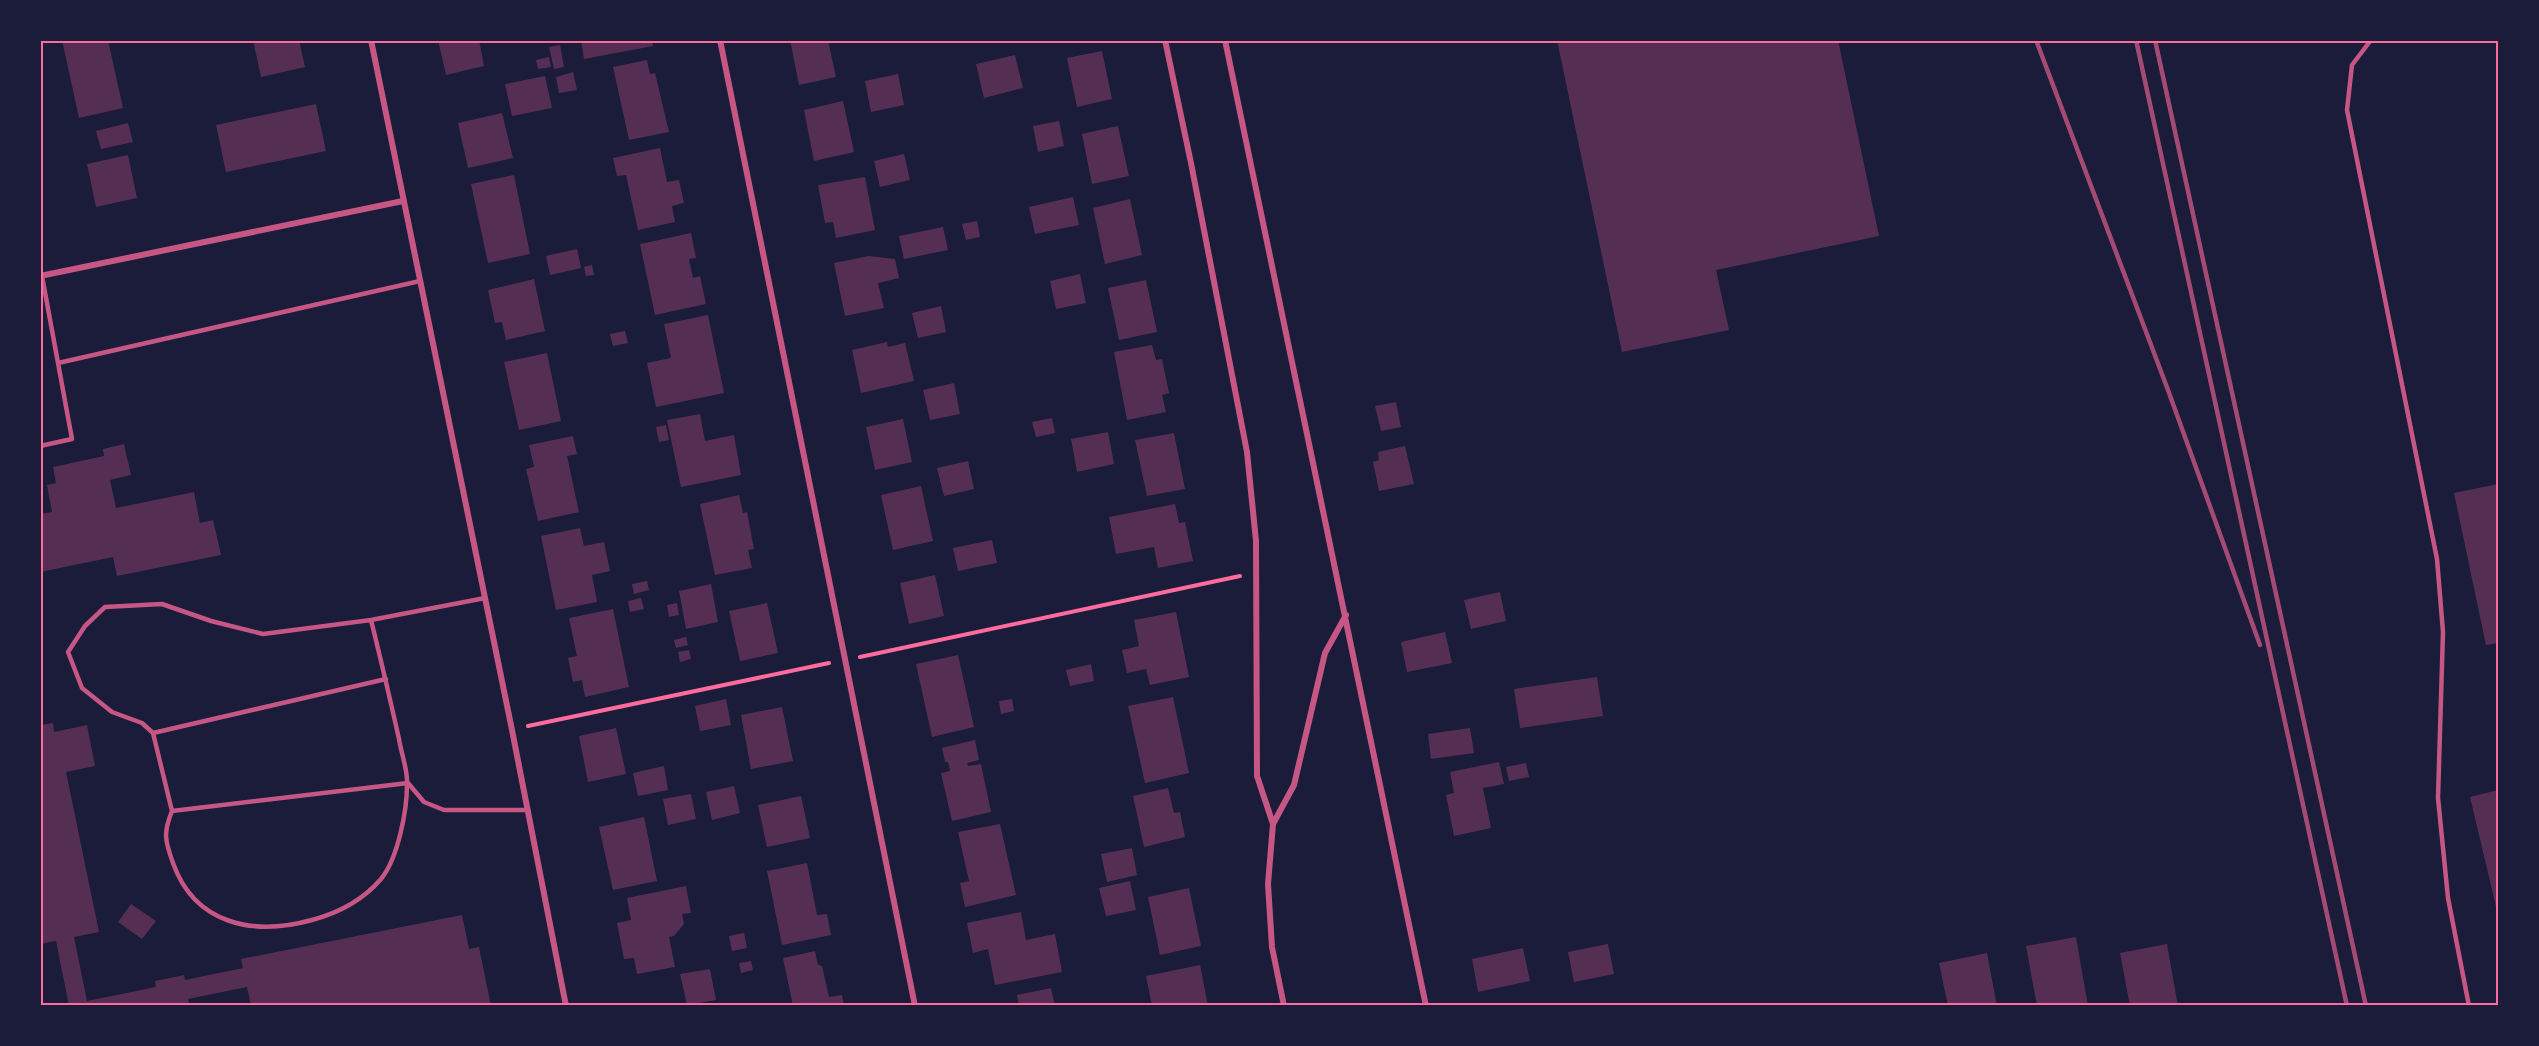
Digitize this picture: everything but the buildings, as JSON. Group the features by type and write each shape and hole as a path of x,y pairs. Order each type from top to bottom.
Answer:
{"street":[{"path":"371,40 566,1005"},
{"path":"720,40 915,1005"},
{"path":"1165,40 1247,452 1256,541 1257,776 1273,824 1268,884 1272,947 1284,1005"},
{"path":"1225,40 1426,1005"},
{"path":"41,274 403,201"},
{"path":"1273,824 1294,785 1325,653 1346,615"}],"lane":[{"path":"2371,40 2352,65 2347,110 2437,559 2443,632 2438,798 2448,898 2469,1005"},
{"path":"40,446 72,439 41,274"},
{"path":"58,363 420,280"},
{"path":"371,620 408,783 397,849 380,880 345,908 329,915 281,926 252,928 221,919 197,902 176,870 166,843 166,827 172,811 153,733 142,723 112,712 82,688 69,652 85,626 105,607 162,604 211,621 263,634 371,620 485,598"},
{"path":"153,733 386,679"},
{"path":"408,783 424,802 444,810 528,810"},
{"path":"172,811 408,783"}],"path":[{"path":"512,730 1256,573"}],"railway":[{"path":"2036,40 2168,390 2260,645"},
{"path":"2136,40 2347,1006"},
{"path":"2155,40 2366,1006"}]}
